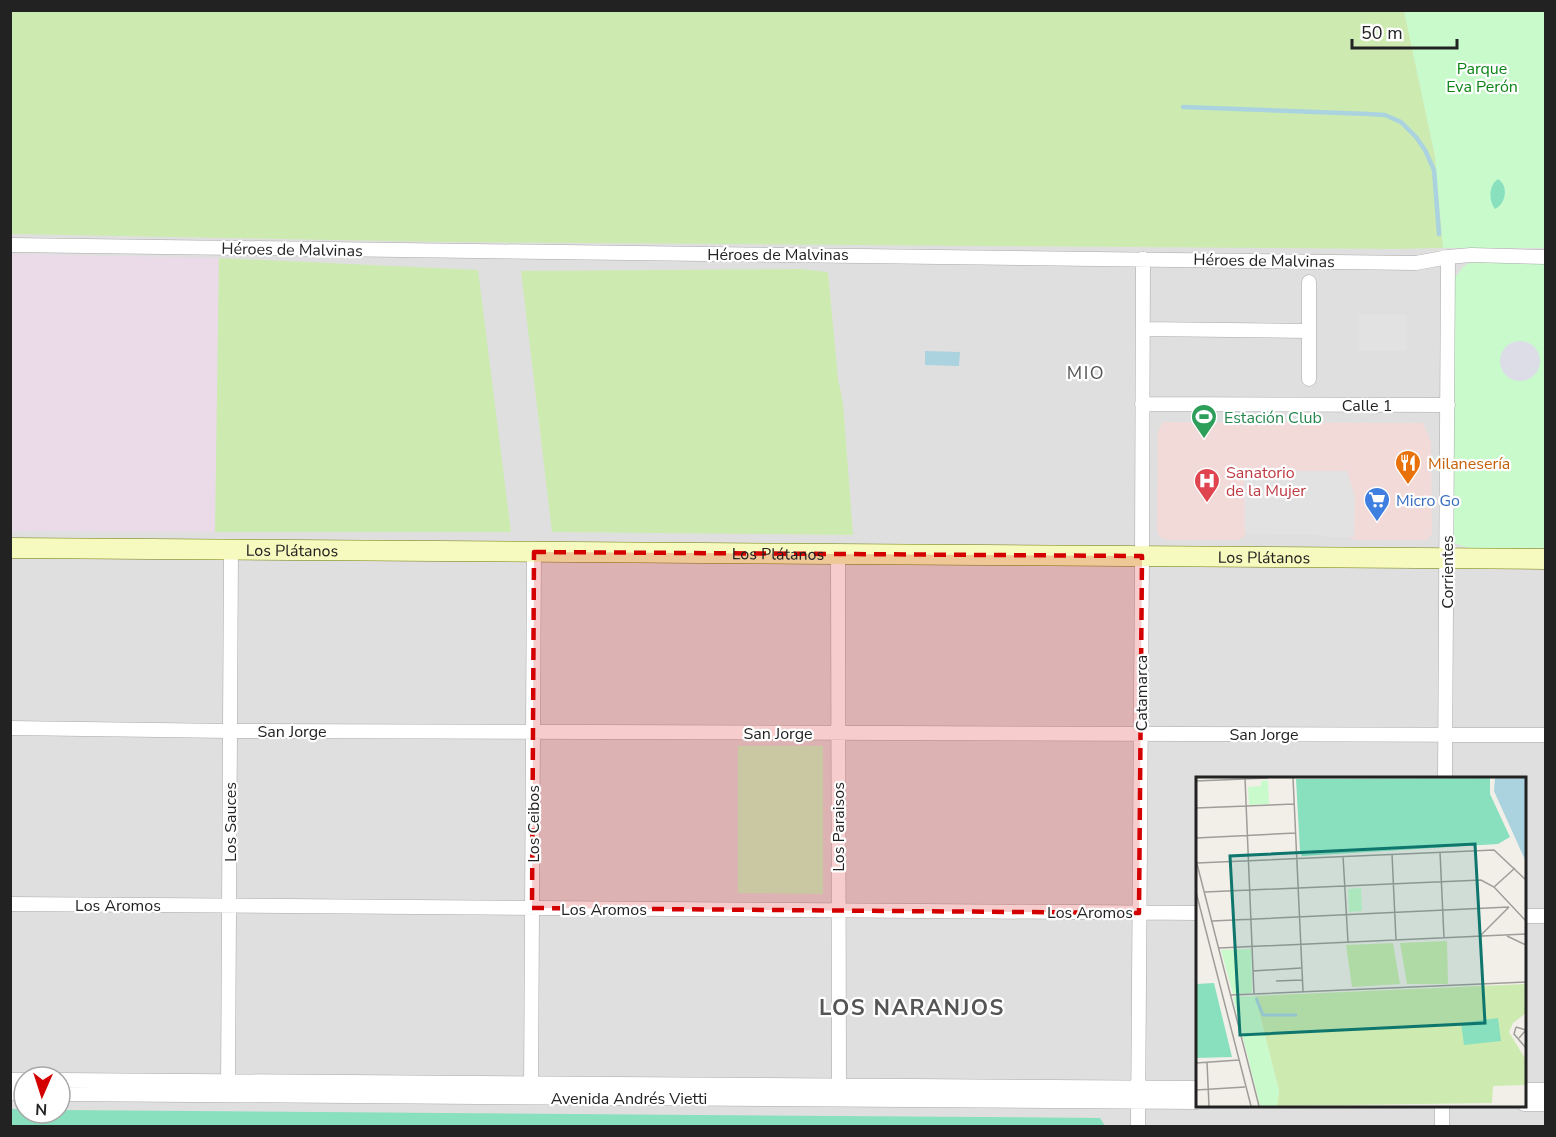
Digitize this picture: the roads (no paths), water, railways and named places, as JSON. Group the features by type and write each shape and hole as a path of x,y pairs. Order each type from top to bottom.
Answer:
{"street":[{"name":"Héroes de Malvinas","path":"10,245 1416,263 1471,255 1545,257"},
{"name":"Corrientes","path":"1445,777 1448,257"},
{"name":"Catamarca","path":"1138,1126 1143,259"},
{"path":"1309,282 1309,379"},
{"path":"1143,329 1309,331"},
{"name":"Calle 1","path":"1142,404 1448,405"},
{"name":"Los Plátanos","path":"10,548 1545,559"},
{"name":"Los Sauces","path":"228,1088 231,550"},
{"name":"Los Ceibos","path":"531,1090 534,552"},
{"name":"Los Paraisos","path":"838,554 839,1092"},
{"name":"San Jorge","path":"10,728 230,731 1545,735"},
{"name":"Los Aromos","path":"10,904 1196,913"},
{"path":"1526,916 1545,916"},
{"name":"Avenida Andrés Vietti","path":"72,1081 228,1088 1138,1094 1196,1088"},
{"name":"Avenida Andrés Vietti","path":"72,1094 228,1088"},
{"path":"1526,1090 1545,1090"},
{"name":"Avenida Andrés Vietti","path":"1138,1094 1196,1102"},
{"path":"1526,1104 1545,1104"},
{"path":"1442,1107 1442,1126"}],"water":[{"path":"925,351 960,352 959,366 925,365"}],"waterway":[{"path":"1183,107 1385,115 1401,122 1425,150 1434,170 1439,234"}],"place":[{"name":"Estación Club","path":"1204,440"},
{"name":"Milanesería","path":"1408,486"},
{"name":"Sanatorio de la Mujer","path":"1207,504"},
{"name":"Micro Go","path":"1377,523"}],"district":[{"name":"MIO","path":"1086,373"},
{"name":"LOS NARANJOS","path":"912,1007"}],"park label":[{"name":"Parque Eva Perón","path":"1482,77"}]}
